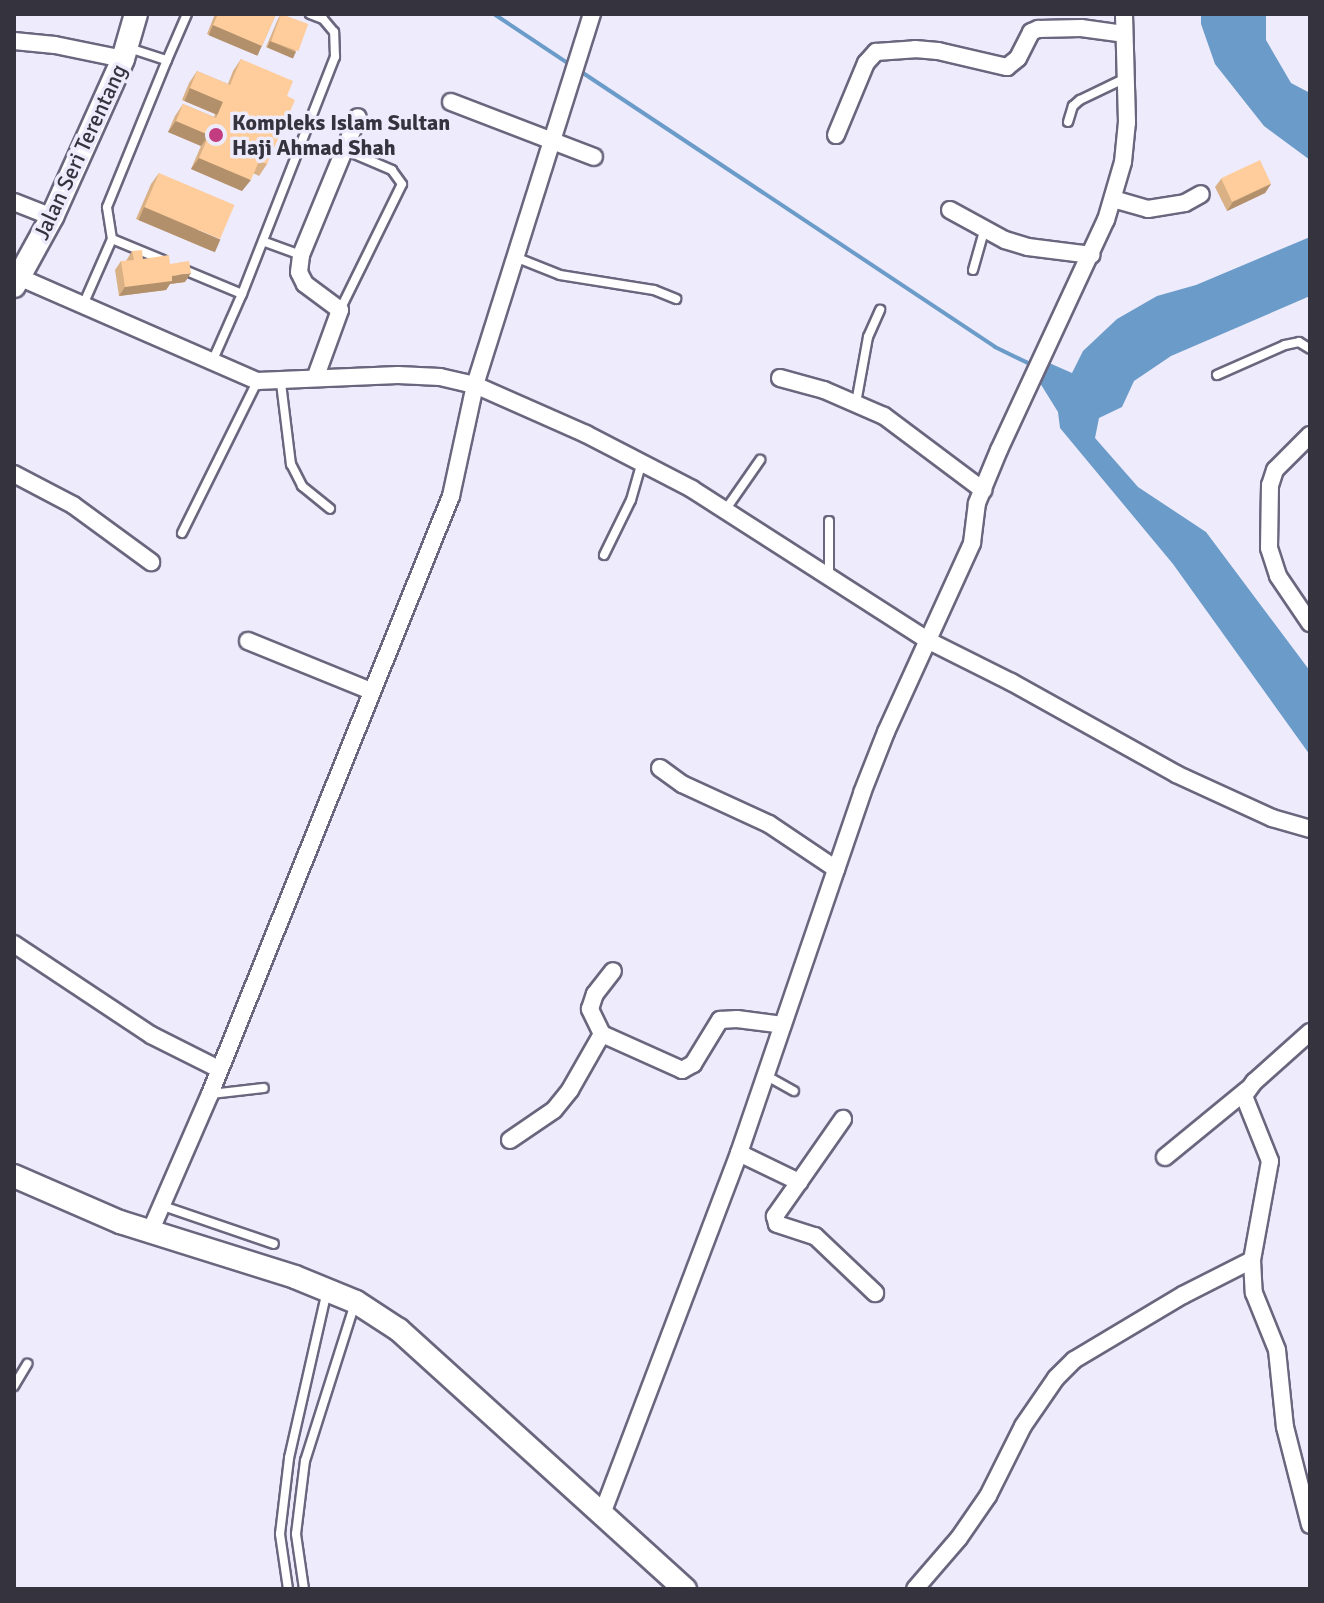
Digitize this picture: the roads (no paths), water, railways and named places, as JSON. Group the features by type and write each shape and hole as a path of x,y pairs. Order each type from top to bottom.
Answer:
{"street":[{"name":"Jalan Seri Terentang","path":"17,282 52,217 126,53 136,14"},
{"path":"150,1232 210,1094 451,496 475,385 592,14"},
{"path":"602,1514 739,1153 886,732 972,543 977,503 1022,399 1091,255 1113,199 1123,162 1126,77 1124,14"},
{"path":"836,135 866,63 876,52 938,51 1007,67 1018,58 1031,32 1038,29 1081,28 1124,34"},
{"path":"14,41 126,53"},
{"path":"451,102 594,157"},
{"path":"316,376 340,310 305,284 299,272 301,255 358,117"},
{"path":"1113,199 1148,209 1176,206 1201,194"},
{"path":"14,202 52,217"},
{"path":"950,210 976,221 984,231 1028,247 1091,255"},
{"path":"17,282 83,306 257,381 281,383 316,376 440,377 475,385 586,434 726,509 927,640 1011,682 1220,796 1310,829"},
{"path":"780,378 856,403 905,430 983,490"},
{"path":"1310,435 1275,470 1270,485 1269,548 1278,576 1310,623"},
{"path":"14,474 73,505 151,562"},
{"path":"248,641 371,691"},
{"path":"660,768 682,784 769,824 836,869"},
{"path":"14,944 151,1035 219,1069"},
{"path":"613,971 595,994 590,1009 602,1034 682,1070 693,1064 720,1020 727,1018 783,1025"},
{"path":"1165,1157 1247,1090 1310,1032"},
{"path":"510,1140 554,1110 570,1090 602,1034"},
{"path":"1247,1090 1244,1096 1270,1161 1252,1260 1256,1304 1277,1350 1285,1427 1310,1525"},
{"path":"843,1119 775,1216 777,1224 815,1236 875,1293"},
{"path":"739,1153 799,1182"},
{"path":"14,1176 80,1206 150,1232 295,1277 356,1302 399,1330 685,1589"},
{"path":"915,1589 988,1496 1023,1426 1056,1378 1074,1360 1193,1289 1252,1260"}],"lane":[{"path":"83,306 112,239 107,207 187,14"},
{"path":"212,363 265,242 335,57 334,32 323,19 310,14"},
{"path":"126,53 167,60"},
{"path":"1068,122 1073,106 1080,100 1126,77"},
{"path":"340,310 402,184 392,170 344,150"},
{"path":"973,270 984,231"},
{"path":"112,239 242,294"},
{"path":"265,242 301,255"},
{"path":"514,257 560,275 654,290 676,299"},
{"path":"856,403 868,337 880,310"},
{"path":"1217,375 1285,345 1299,342 1310,349"},
{"path":"182,533 257,381"},
{"path":"281,383 291,464 302,486 330,509"},
{"path":"726,509 760,460"},
{"path":"604,555 631,500 641,464"},
{"path":"829,521 829,576"},
{"path":"764,1075 794,1091"},
{"path":"210,1094 264,1088"},
{"path":"163,1206 274,1244"},
{"path":"288,1589 280,1534 289,1458 327,1291"},
{"path":"304,1589 296,1534 305,1461 356,1302"},
{"path":"14,1386 27,1364"}],"water":[{"path":"1201,14 1266,14 1266,40 1291,83 1310,93 1310,160 1264,126 1215,64 1201,24"},
{"path":"1310,237 1310,296 1171,356 1134,381 1122,407 1099,418 1095,438 1138,487 1206,532 1310,671 1310,755 1173,564 1060,428 1058,412 1040,383 1047,362 1072,373 1083,351 1117,319 1157,296 1196,285"}],"waterway":[{"path":"494,14 569,64"},
{"path":"580,71 995,347 1032,365"}],"place":[{"name":"Kompleks Islam Sultan Haji Ahmad Shah","path":"216,135"}]}
